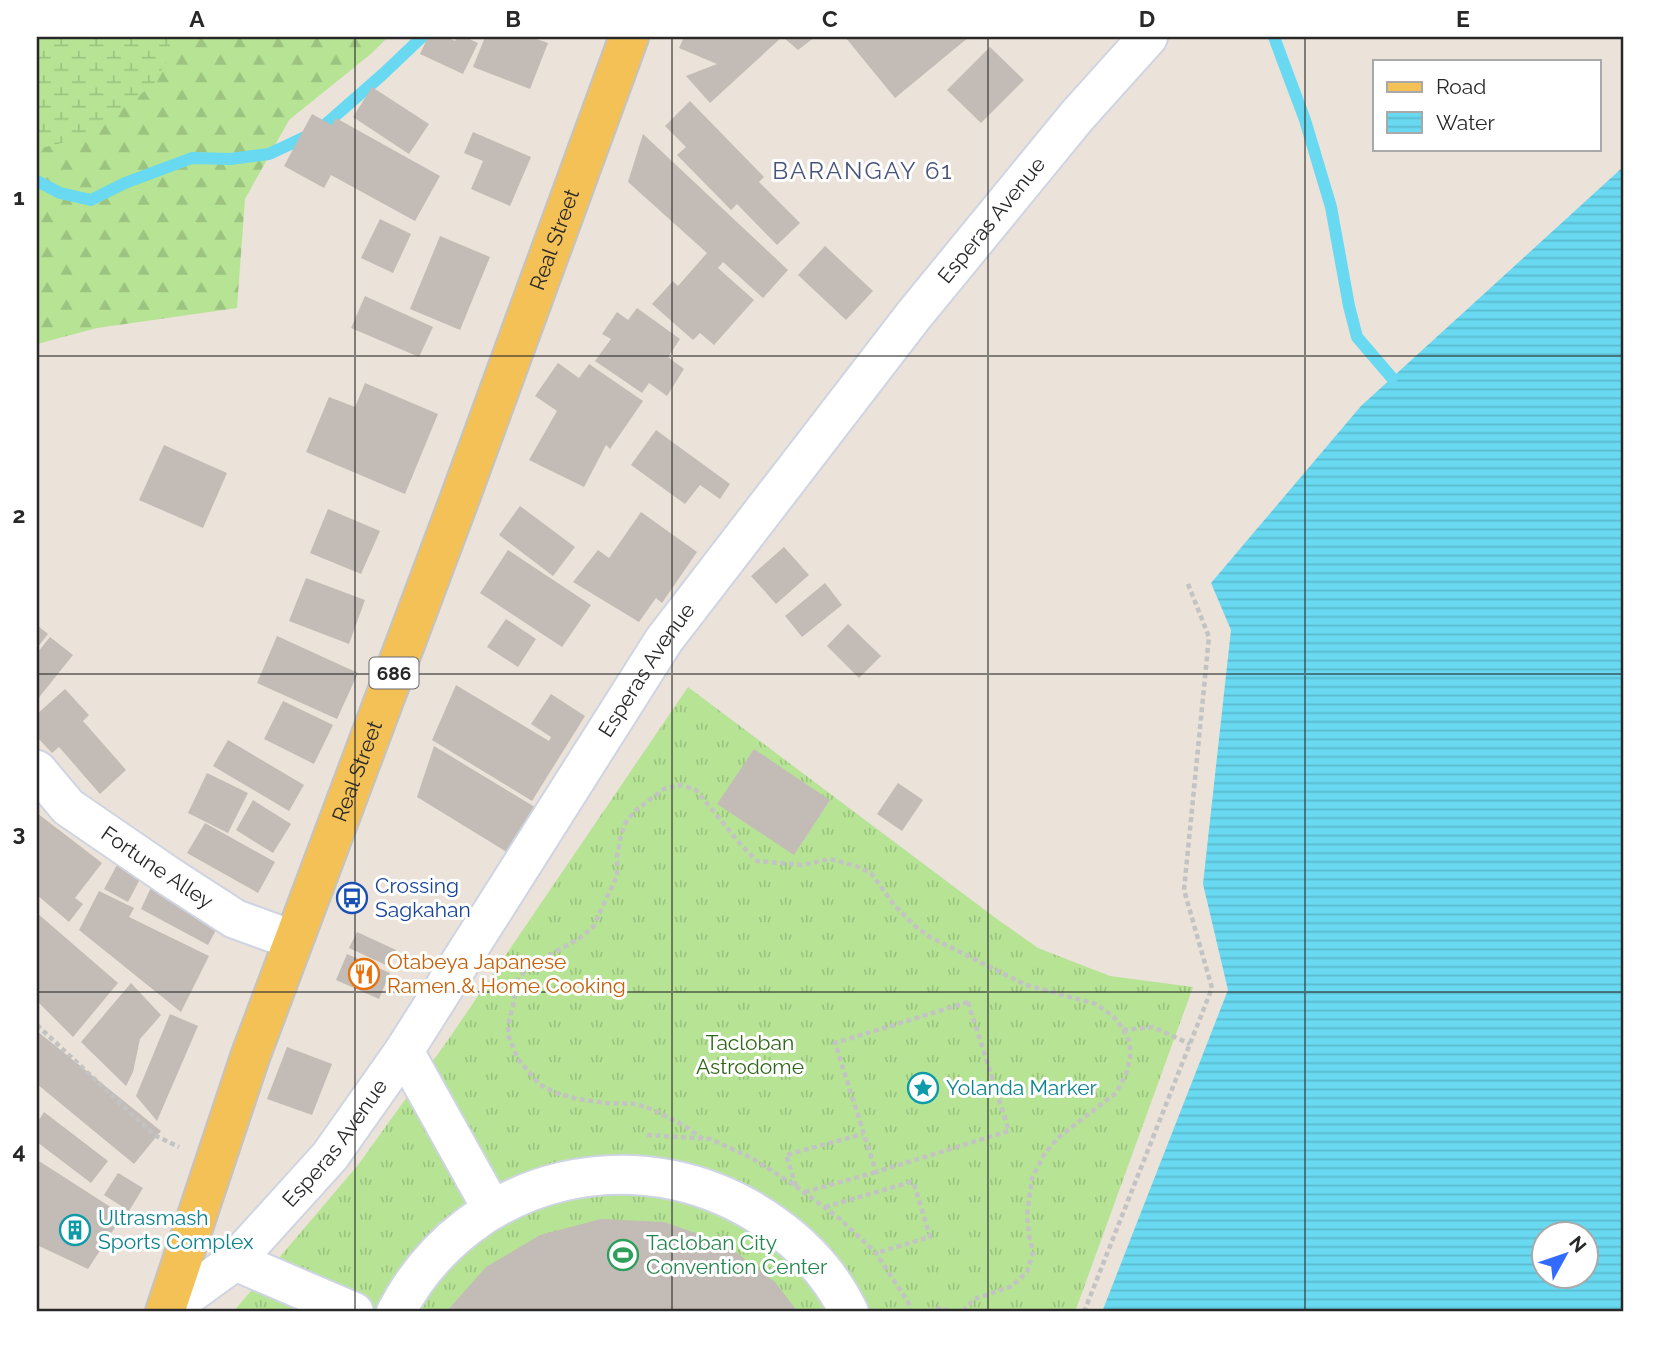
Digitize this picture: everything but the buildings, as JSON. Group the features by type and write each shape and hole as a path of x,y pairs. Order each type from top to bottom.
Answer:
{"main road":[{"name":"Real Street","path":"166,1312 250,1057 460,498 629,37"}],"street":[{"name":"Esperas Avenue","path":"166,1312 236,1261 330,1156 404,1051 664,640 914,315 1077,116 1148,37"},
{"name":"Fortune Alley","path":"37,770 68,807 170,877 235,919 293,940"},
{"path":"404,1051 492,1209"},
{"path":"396,1312 431,1260 459,1232 492,1209 528,1192 566,1180 605,1174 646,1175 685,1181 723,1195 759,1214 791,1237 819,1266 849,1312"},
{"path":"236,1261 354,1312"}],"path":[{"path":"1084,1312 1212,988 1184,890 1209,637 1188,584"},
{"path":"703,1139 654,1110 636,1104 596,1102 556,1093 539,1084 518,1059 508,1035 517,981 527,968 580,938 593,927 617,876 617,856 627,820 664,789 681,785 696,790 757,861 802,865 830,859 872,873 894,905 930,937 1026,985 1096,1004 1113,1016 1130,1043 1126,1074 1116,1093 1060,1136 1045,1153 1032,1178 1027,1216 1033,1253 1027,1272 1012,1286 974,1299 962,1312"},
{"path":"805,1192 876,1172 1009,1131 968,1002 835,1043 876,1172"},
{"path":"37,1025 154,1135 215,1164"},
{"path":"1123,1030 1153,1027 1190,1044"},
{"path":"797,1187 786,1155 863,1134"},
{"path":"825,1207 911,1182 914,1184 930,1237 876,1253"},
{"path":"928,1312 932,1309 952,1312"}],"green space":[{"path":"37,37 388,37 289,120 245,199 237,308 97,328 37,344"},
{"path":"37,37 172,37 166,63 153,85 82,138 37,149"},
{"name":"Tacloban Astrodome","path":"688,687 1038,948 1110,976 1193,987 1075,1312 233,1312 358,1165 448,1040"}],"water":[{"path":"1623,167 1623,1312 1102,1312 1228,990 1203,884 1231,630 1211,583 1361,406"}],"waterway":[{"path":"37,181 60,193 91,200 125,183 192,158 230,159 269,154 318,131 422,37"},
{"path":"1274,37 1305,120 1331,207 1357,337 1392,378"}],"place":[{"name":"Crossing Sagkahan","path":"352,898"},
{"name":"Otabeya Japanese Ramen & Home Cooking","path":"364,974"},
{"name":"Yolanda Marker","path":"923,1088"},
{"name":"Ultrasmash Sports Complex","path":"75,1230"},
{"name":"Tacloban City Convention Center","path":"623,1255"}],"district":[{"name":"BARANGAY 61","path":"863,171"}]}
